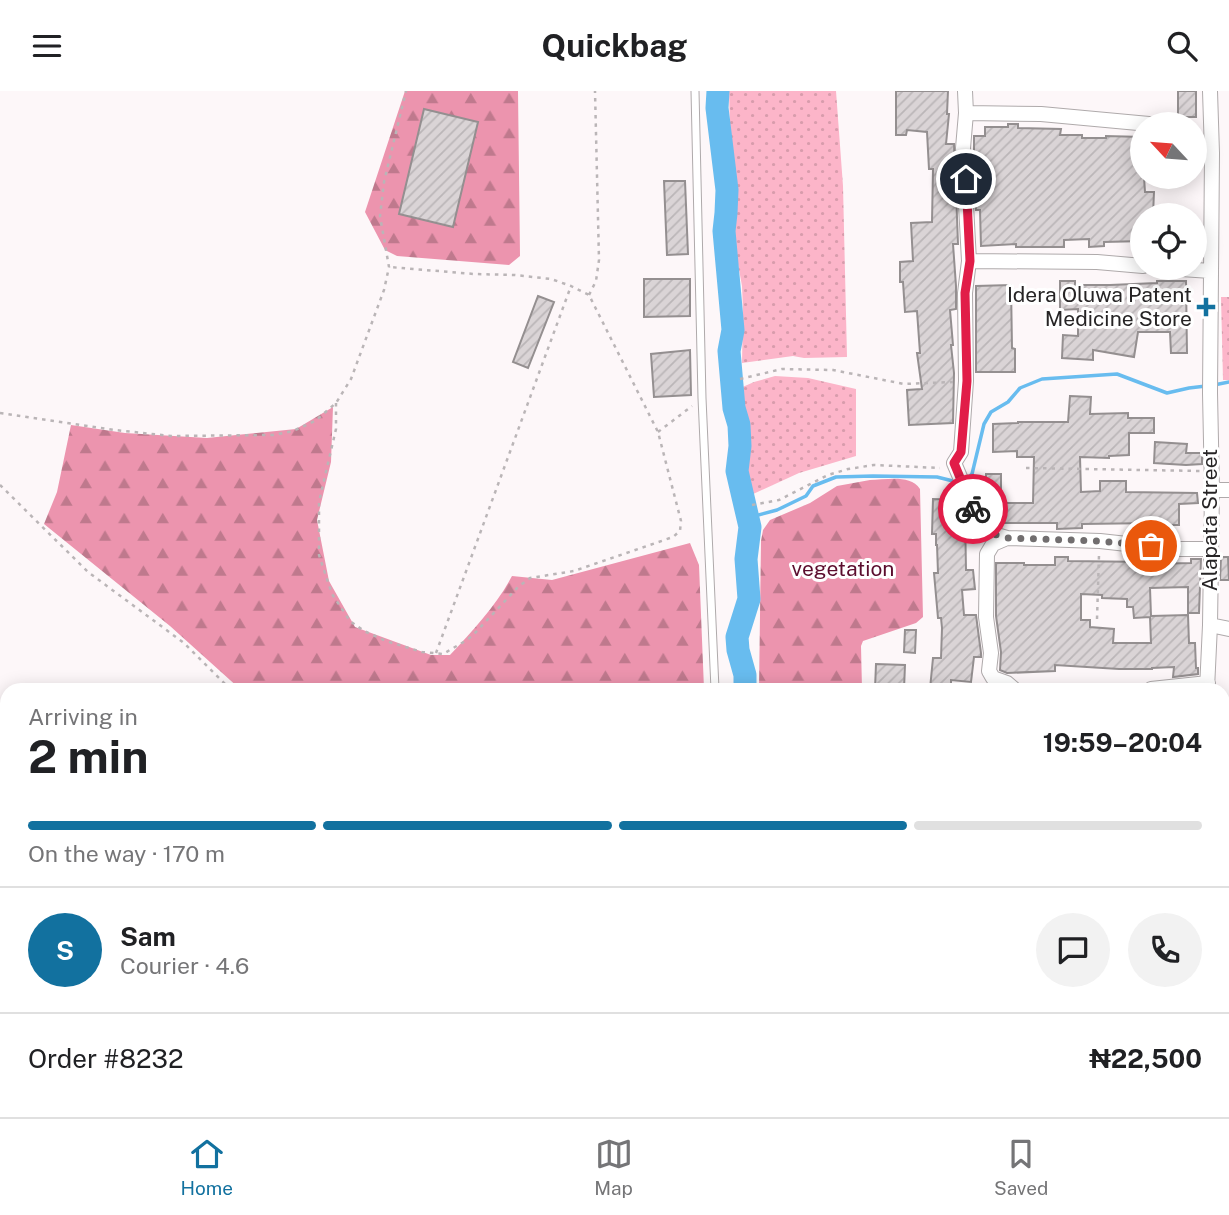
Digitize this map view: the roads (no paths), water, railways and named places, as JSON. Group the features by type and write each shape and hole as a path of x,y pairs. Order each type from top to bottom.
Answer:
{"street":[{"path":"965,91 963,148 970,261 965,293 967,381 961,452 954,463 983,531 1007,538 1211,549"},
{"path":"1207,271 1211,271 1210,91"},
{"path":"966,113 1041,114 1130,122"},
{"path":"1208,130 1212,130"},
{"path":"970,261 1130,265"},
{"name":"Alapata Street","path":"1208,683 1212,490 1211,271"},
{"path":"1212,490 1229,490"},
{"path":"1002,683 993,678 989,671 991,653 986,617 987,554 993,544 1007,538"},
{"path":"1210,625 1229,629"}],"lane":[{"path":"695,91 702,398 715,683"}],"waterway":[{"path":"718,91 717,108 727,190 724,231 733,330 729,351 734,408 739,425 737,471 750,527 746,559 749,599 737,637 745,683"},
{"path":"966,479 972,474 984,424 991,412 1008,402 1020,388 1042,379 1117,374 1167,393 1206,386"},
{"path":"1214,385 1229,382"},
{"path":"747,518 777,510 806,496 813,486 836,477 937,477 957,482"}],"place":[{"name":"Idera Oluwa Patent Medicine Store","path":"1206,307"}],"park label":[{"name":"vegetation","path":"843,569"}]}
